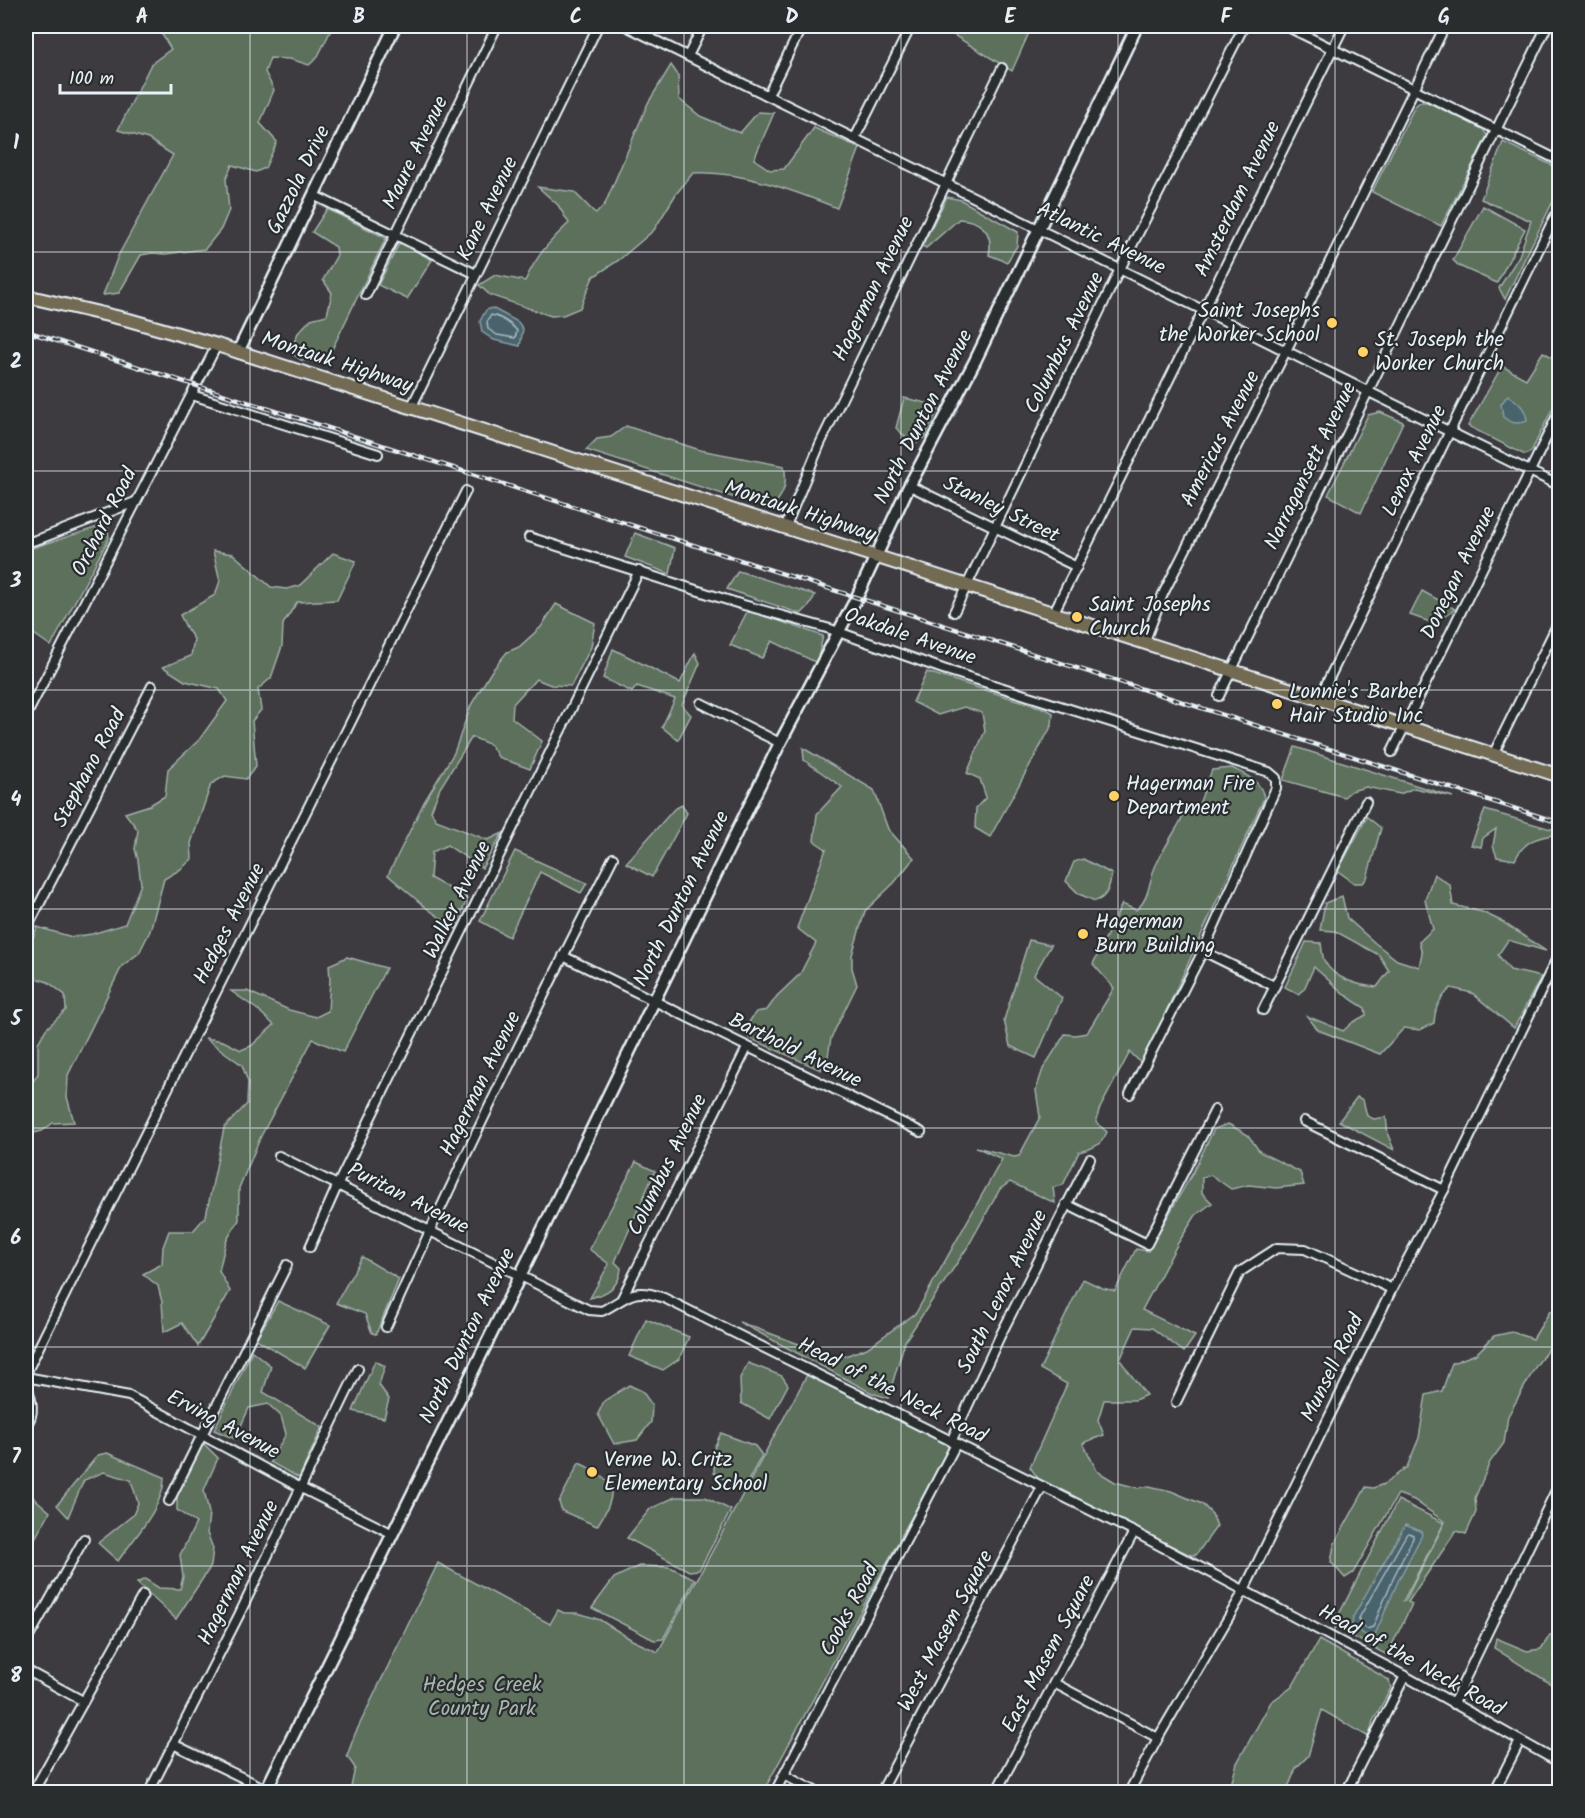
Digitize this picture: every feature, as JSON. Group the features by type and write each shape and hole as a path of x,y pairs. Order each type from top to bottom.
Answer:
{"main road":[{"name":"Montauk Highway","path":"26,296 129,320 217,345 1560,776"}],"street":[{"name":"Gazzola Drive","path":"238,352 395,26"},
{"name":"Maure Avenue","path":"366,295 496,26"},
{"name":"Kane Avenue","path":"411,408 598,26"},
{"name":"Atlantic Avenue","path":"626,26 1560,486"},
{"path":"688,56 703,26"},
{"path":"768,95 802,26"},
{"path":"855,138 910,26"},
{"name":"North Dunton Avenue","path":"265,1791 780,743 839,632 910,486 975,361 1137,26"},
{"name":"Columbus Avenue","path":"954,612 1120,269 1244,26"},
{"path":"1286,26 1560,161"},
{"name":"Amsterdam Avenue","path":"1053,614 1344,26"},
{"name":"Americus Avenue","path":"1144,643 1163,594 1286,351 1445,26"},
{"name":"Narragansett Avenue","path":"1219,696 1547,26"},
{"name":"Hagerman Avenue","path":"785,528 820,444 1002,68"},
{"path":"313,195 476,274"},
{"name":"Lenox Avenue","path":"1318,699 1560,206"},
{"name":"Orchard Road","path":"26,716 217,345"},
{"path":"192,395 378,454"},
{"name":"Donegan Avenue","path":"1392,752 1560,410"},
{"name":"Stanley Street","path":"910,486 1077,567"},
{"name":"Hedges Avenue","path":"26,1375 466,491"},
{"path":"26,543 135,502"},
{"name":"Oakdale Avenue","path":"529,537 740,604 839,632 943,669 1269,772 1276,778 1276,788 1203,951"},
{"name":"Walker Avenue","path":"310,1246 338,1184 639,571"},
{"path":"1493,755 1560,619"},
{"name":"Stephano Road","path":"26,930 152,686"},
{"path":"701,703 780,743"},
{"path":"1263,1010 1366,802"},
{"name":"Hagerman Avenue","path":"386,1327 430,1230 562,956 613,858"},
{"path":"1130,1094 1203,951 1274,986"},
{"name":"Munsell Road","path":"1129,1792 1244,1591 1560,952"},
{"name":"Barthold Avenue","path":"562,956 921,1132"},
{"name":"Columbus Avenue","path":"622,1298 747,1048"},
{"path":"1066,1204 1147,1244 1215,1110"},
{"path":"1304,1121 1444,1190"},
{"name":"Puritan Avenue","path":"279,1156 520,1276"},
{"name":"South Lenox Avenue","path":"954,1443 1000,1336 1090,1159"},
{"path":"1176,1402 1240,1272 1277,1248 1305,1249 1392,1289"},
{"path":"169,1501 287,1265"},
{"name":"Head of the Neck Road","path":"520,1276 589,1310 602,1311 636,1292 651,1293 664,1298 1134,1532 1405,1676 1560,1763"},
{"name":"Hagerman Avenue","path":"149,1792 358,1369"},
{"name":"Erving Avenue","path":"26,1375 129,1396 301,1488 393,1534"},
{"path":"26,1382 32,1407 32,1415 26,1425"},
{"name":"Cooks Road","path":"775,1792 954,1443"},
{"path":"1453,1704 1560,1482"},
{"name":"West Masem Square","path":"881,1792 1042,1487"},
{"name":"East Masem Square","path":"996,1792 1134,1532"},
{"path":"26,1642 84,1539"},
{"path":"33,1792 143,1595"},
{"path":"26,1670 83,1701"},
{"path":"1346,1792 1405,1676"},
{"path":"1054,1683 1158,1738"},
{"path":"1494,1792 1520,1741"},
{"path":"173,1743 265,1791"},
{"path":"784,1775 817,1792"}],"green space":[{"path":"153,26 333,26 317,58 309,65 290,59 270,58 265,72 274,90 260,123 277,142 265,168 256,172 232,165 226,179 229,210 221,229 205,249 141,255 119,293 103,295 118,256 173,155 148,139 118,130 151,64 171,49"},
{"path":"939,26 1032,26 1012,71"},
{"path":"671,65 678,75 679,99 700,116 740,133 758,112 774,113 754,159 770,170 784,169 814,128 860,148 837,208 748,178 693,173 676,194 654,230 619,260 593,277 580,308 563,315 551,316 490,295 479,285 495,275 525,281 544,249 569,223 558,205 538,187 574,192 596,214 605,204 648,103"},
{"path":"1420,102 1427,102 1483,129 1487,136 1441,226 1372,192 1415,106"},
{"path":"1503,142 1560,169 1559,189 1505,299 1499,288 1519,256 1531,221 1481,199"},
{"path":"947,197 961,200 1018,232 1017,246 1007,262 989,255 988,234 979,225 967,220 959,219 926,248 922,246"},
{"path":"1483,206 1525,229 1497,283 1459,266 1453,260"},
{"path":"327,209 386,238 325,364 301,360 290,352 298,333 311,319 327,315 332,293 323,280 337,255 336,247 312,232"},
{"path":"400,242 432,260 407,299 378,285"},
{"path":"1543,352 1559,361 1559,395 1531,452 1525,455 1468,426 1502,366 1526,379"},
{"path":"904,398 940,406 925,437 914,445 896,428"},
{"path":"1380,412 1403,422 1361,513 1328,495 1368,415"},
{"path":"626,426 700,450 784,466 783,490 778,500 769,509 586,450 597,439 611,437"},
{"path":"101,526 108,528 109,538 51,646 34,634 26,615 26,550"},
{"path":"635,533 675,548 670,574 625,557"},
{"path":"213,551 233,554 271,587 286,589 299,586 333,553 356,561 337,600 297,602 283,624 282,646 271,678 258,689 261,710 252,721 256,766 246,779 225,776 211,784 191,843 192,859 164,879 150,931 139,953 122,966 68,1075 67,1097 74,1122 53,1123 42,1131 26,1135 26,1088 38,1074 38,1043 46,1029 66,1010 65,995 48,982 26,975 26,958 37,927 72,937 92,934 125,924 141,884 135,849 138,830 125,813 150,805 165,796 168,769 199,740 227,701 219,689 185,681 163,667 191,656 194,639 180,615 215,595 220,581"},
{"path":"738,571 815,595 810,605 801,614 727,589"},
{"path":"1422,591 1455,609 1430,622 1410,615"},
{"path":"556,604 595,623 591,647 571,686 551,685 536,679 513,704 512,718 542,741 530,769 498,757 491,745 472,737 440,788 431,811 436,820 488,840 503,833 482,868 447,845 432,852 430,878 467,898 456,929 425,907 388,875 424,802 454,753 471,705 491,672 507,652 519,647 541,627"},
{"path":"748,610 823,636 817,663 772,641 762,658 730,645"},
{"path":"613,649 680,683 695,653 700,663 682,705 691,715 678,740 662,727 675,699 637,686 632,692 603,678"},
{"path":"927,672 1053,713 1052,725 990,837 975,828 976,808 986,797 980,779 967,773 985,731 982,713 964,707 938,715 913,702"},
{"path":"1295,747 1453,797 1414,788 1400,794 1366,787 1351,791 1344,797 1283,780"},
{"path":"803,748 874,790 888,829 914,858 894,883 865,911 852,955 852,968 857,985 831,1038 828,1056 821,1070 749,1038 747,1025 756,1012 767,1010 777,996 800,974 816,943 797,928 826,849 814,841 817,814 842,787 804,760"},
{"path":"1232,768 1257,783 1264,798 1142,1064 1130,1052 1099,1110 1096,1122 1107,1132 1105,1137 1096,1146 1079,1152 1063,1185 1053,1187 1055,1203 1010,1182 1000,1189 967,1248 905,1341 888,1398 872,1393 739,1322 834,1357 845,1356 867,1348 916,1313 1002,1159 976,1147 1014,1157 1019,1156 1040,1117 1036,1090 1043,1069 1065,1034 1087,1033 1114,988 1093,964 1122,904 1136,910 1141,905 1160,857 1185,813 1196,812 1212,770"},
{"path":"682,805 687,813 652,877 626,863 674,809"},
{"path":"1485,810 1558,831 1558,834 1527,844 1515,860 1497,857 1493,846 1496,829 1483,838 1481,847 1471,845"},
{"path":"1367,817 1381,828 1367,878 1363,883 1354,883 1338,871"},
{"path":"515,851 587,883 581,893 540,872 509,937 480,921"},
{"path":"1083,859 1112,874 1105,894 1095,901 1079,894 1066,881 1074,862"},
{"path":"1434,874 1450,885 1453,905 1482,912 1501,921 1546,951 1508,940 1498,955 1510,970 1541,977 1514,1028 1472,993 1451,988 1439,1003 1434,1023 1420,1030 1404,1028 1380,1054 1318,1030 1307,1016 1343,1031 1366,1015 1365,1008 1314,967 1304,989 1298,994 1285,987 1306,942 1321,943 1323,958 1329,968 1355,983 1377,987 1389,971 1379,955 1335,931 1320,930 1325,903 1342,896 1347,918 1397,960 1419,967 1422,953 1419,942 1433,929 1425,900"},
{"path":"1029,940 1051,945 1034,975 1062,998 1036,1058 1010,1046 1004,1020"},
{"path":"347,957 386,968 343,1052 313,1039 261,1136 239,1188 239,1220 226,1241 219,1271 230,1291 198,1346 182,1323 164,1332 162,1302 158,1286 143,1274 162,1264 163,1247 169,1231 193,1231 206,1216 224,1128 247,1104 248,1082 242,1065 205,1038 223,1041 241,1050 251,1046 274,1025 258,1010 231,991 247,991 289,1010 316,1017 328,1011 329,965"},
{"path":"1357,1097 1363,1100 1367,1116 1374,1119 1386,1117 1388,1135 1394,1150 1339,1121"},
{"path":"1228,1124 1248,1135 1260,1152 1300,1172 1304,1185 1276,1188 1249,1185 1231,1189 1211,1175 1202,1177 1202,1193 1212,1203 1196,1215 1178,1243 1142,1310 1195,1336 1184,1352 1152,1328 1135,1327 1120,1360 1146,1395 1135,1400 1104,1400 1098,1420 1104,1435 1083,1443 1097,1471 1115,1482 1138,1488 1149,1486 1171,1491 1202,1504 1212,1514 1217,1526 1196,1555 1190,1555 1039,1480 1030,1467 1067,1384 1040,1369 1083,1279 1115,1291 1136,1249 1148,1251 1192,1174 1214,1129"},
{"path":"636,1162 655,1171 615,1262 621,1268 620,1275 611,1289 590,1298 609,1264 589,1249"},
{"path":"362,1257 399,1279 376,1334 372,1333 365,1314 336,1303"},
{"path":"278,1301 330,1325 305,1368 256,1339"},
{"path":"1550,1311 1559,1313 1559,1334 1536,1366 1508,1416 1504,1443 1490,1462 1475,1498 1476,1512 1466,1534 1456,1531 1408,1602 1412,1604 1387,1655 1333,1626 1398,1500 1444,1523 1403,1601 1445,1522 1414,1500 1398,1494 1353,1573 1345,1578 1331,1562 1334,1545 1366,1487 1373,1488 1384,1484 1407,1467 1419,1438 1426,1395 1442,1391 1452,1363 1476,1354 1494,1336 1512,1332 1533,1339"},
{"path":"646,1319 689,1337 679,1359 663,1370 629,1356"},
{"path":"252,1351 271,1366 263,1392 322,1427 299,1478 270,1462 286,1434 281,1416 268,1404 249,1408 235,1439 214,1430"},
{"path":"375,1361 385,1366 379,1385 389,1399 384,1418 353,1411"},
{"path":"748,1363 782,1376 788,1385 770,1419 741,1403 740,1378"},
{"name":"Hedges Creek County Park","path":"807,1375 950,1446 763,1792 350,1792 355,1768 347,1756 355,1734 438,1563 550,1624 558,1610 564,1613 578,1613 600,1620 632,1640 658,1652"},
{"path":"629,1385 642,1391 652,1405 651,1422 637,1440 614,1444 598,1414 604,1401"},
{"path":"721,1433 755,1446 762,1455 743,1490 714,1473 714,1448"},
{"path":"202,1442 218,1458 204,1490 209,1513 207,1533 213,1548 211,1566 176,1619 137,1583 145,1579 159,1588 180,1589 183,1577 180,1555 196,1523 177,1510 177,1490"},
{"path":"107,1453 164,1477 163,1488 154,1510 118,1561 98,1543 133,1515 138,1503 131,1480 104,1472 84,1480 68,1517 57,1505 98,1455"},
{"path":"579,1463 601,1475 610,1488 609,1504 597,1526 562,1511 559,1502"},
{"path":"26,1491 50,1512 26,1554"},
{"path":"675,1497 705,1497 731,1510 699,1570 689,1571 627,1538 650,1509"},
{"path":"639,1566 670,1567 695,1579 663,1639 654,1640 592,1608 614,1578"},
{"path":"1559,1634 1559,1647 1553,1656 1559,1689 1494,1648 1496,1638 1527,1651 1541,1649 1550,1635"},
{"path":"1319,1640 1389,1680 1391,1688 1373,1721 1369,1737 1322,1710 1308,1756 1296,1768 1284,1792 1229,1792 1237,1763 1271,1702 1292,1687"}],"water":[{"path":"492,308 518,322 523,329 520,346 494,340 482,332 480,321 486,310"},
{"path":"1508,395 1523,409 1527,421 1514,423 1503,417 1501,404"},
{"path":"1405,1525 1421,1531 1422,1535 1399,1579 1374,1637 1365,1635 1352,1625 1353,1617"}],"railway":[{"path":"26,331 1560,823"}],"place":[{"name":"Saint Josephs the Worker School","path":"1332,323"},
{"name":"St. Joseph the Worker Church","path":"1363,352"},
{"name":"Saint Josephs Church","path":"1077,617"},
{"name":"Lonnie's Barber Hair Studio Inc","path":"1277,704"},
{"name":"Hagerman Fire Department","path":"1114,796"},
{"name":"Hagerman Burn Building","path":"1083,934"},
{"name":"Verne W. Critz Elementary School","path":"592,1472"}]}
